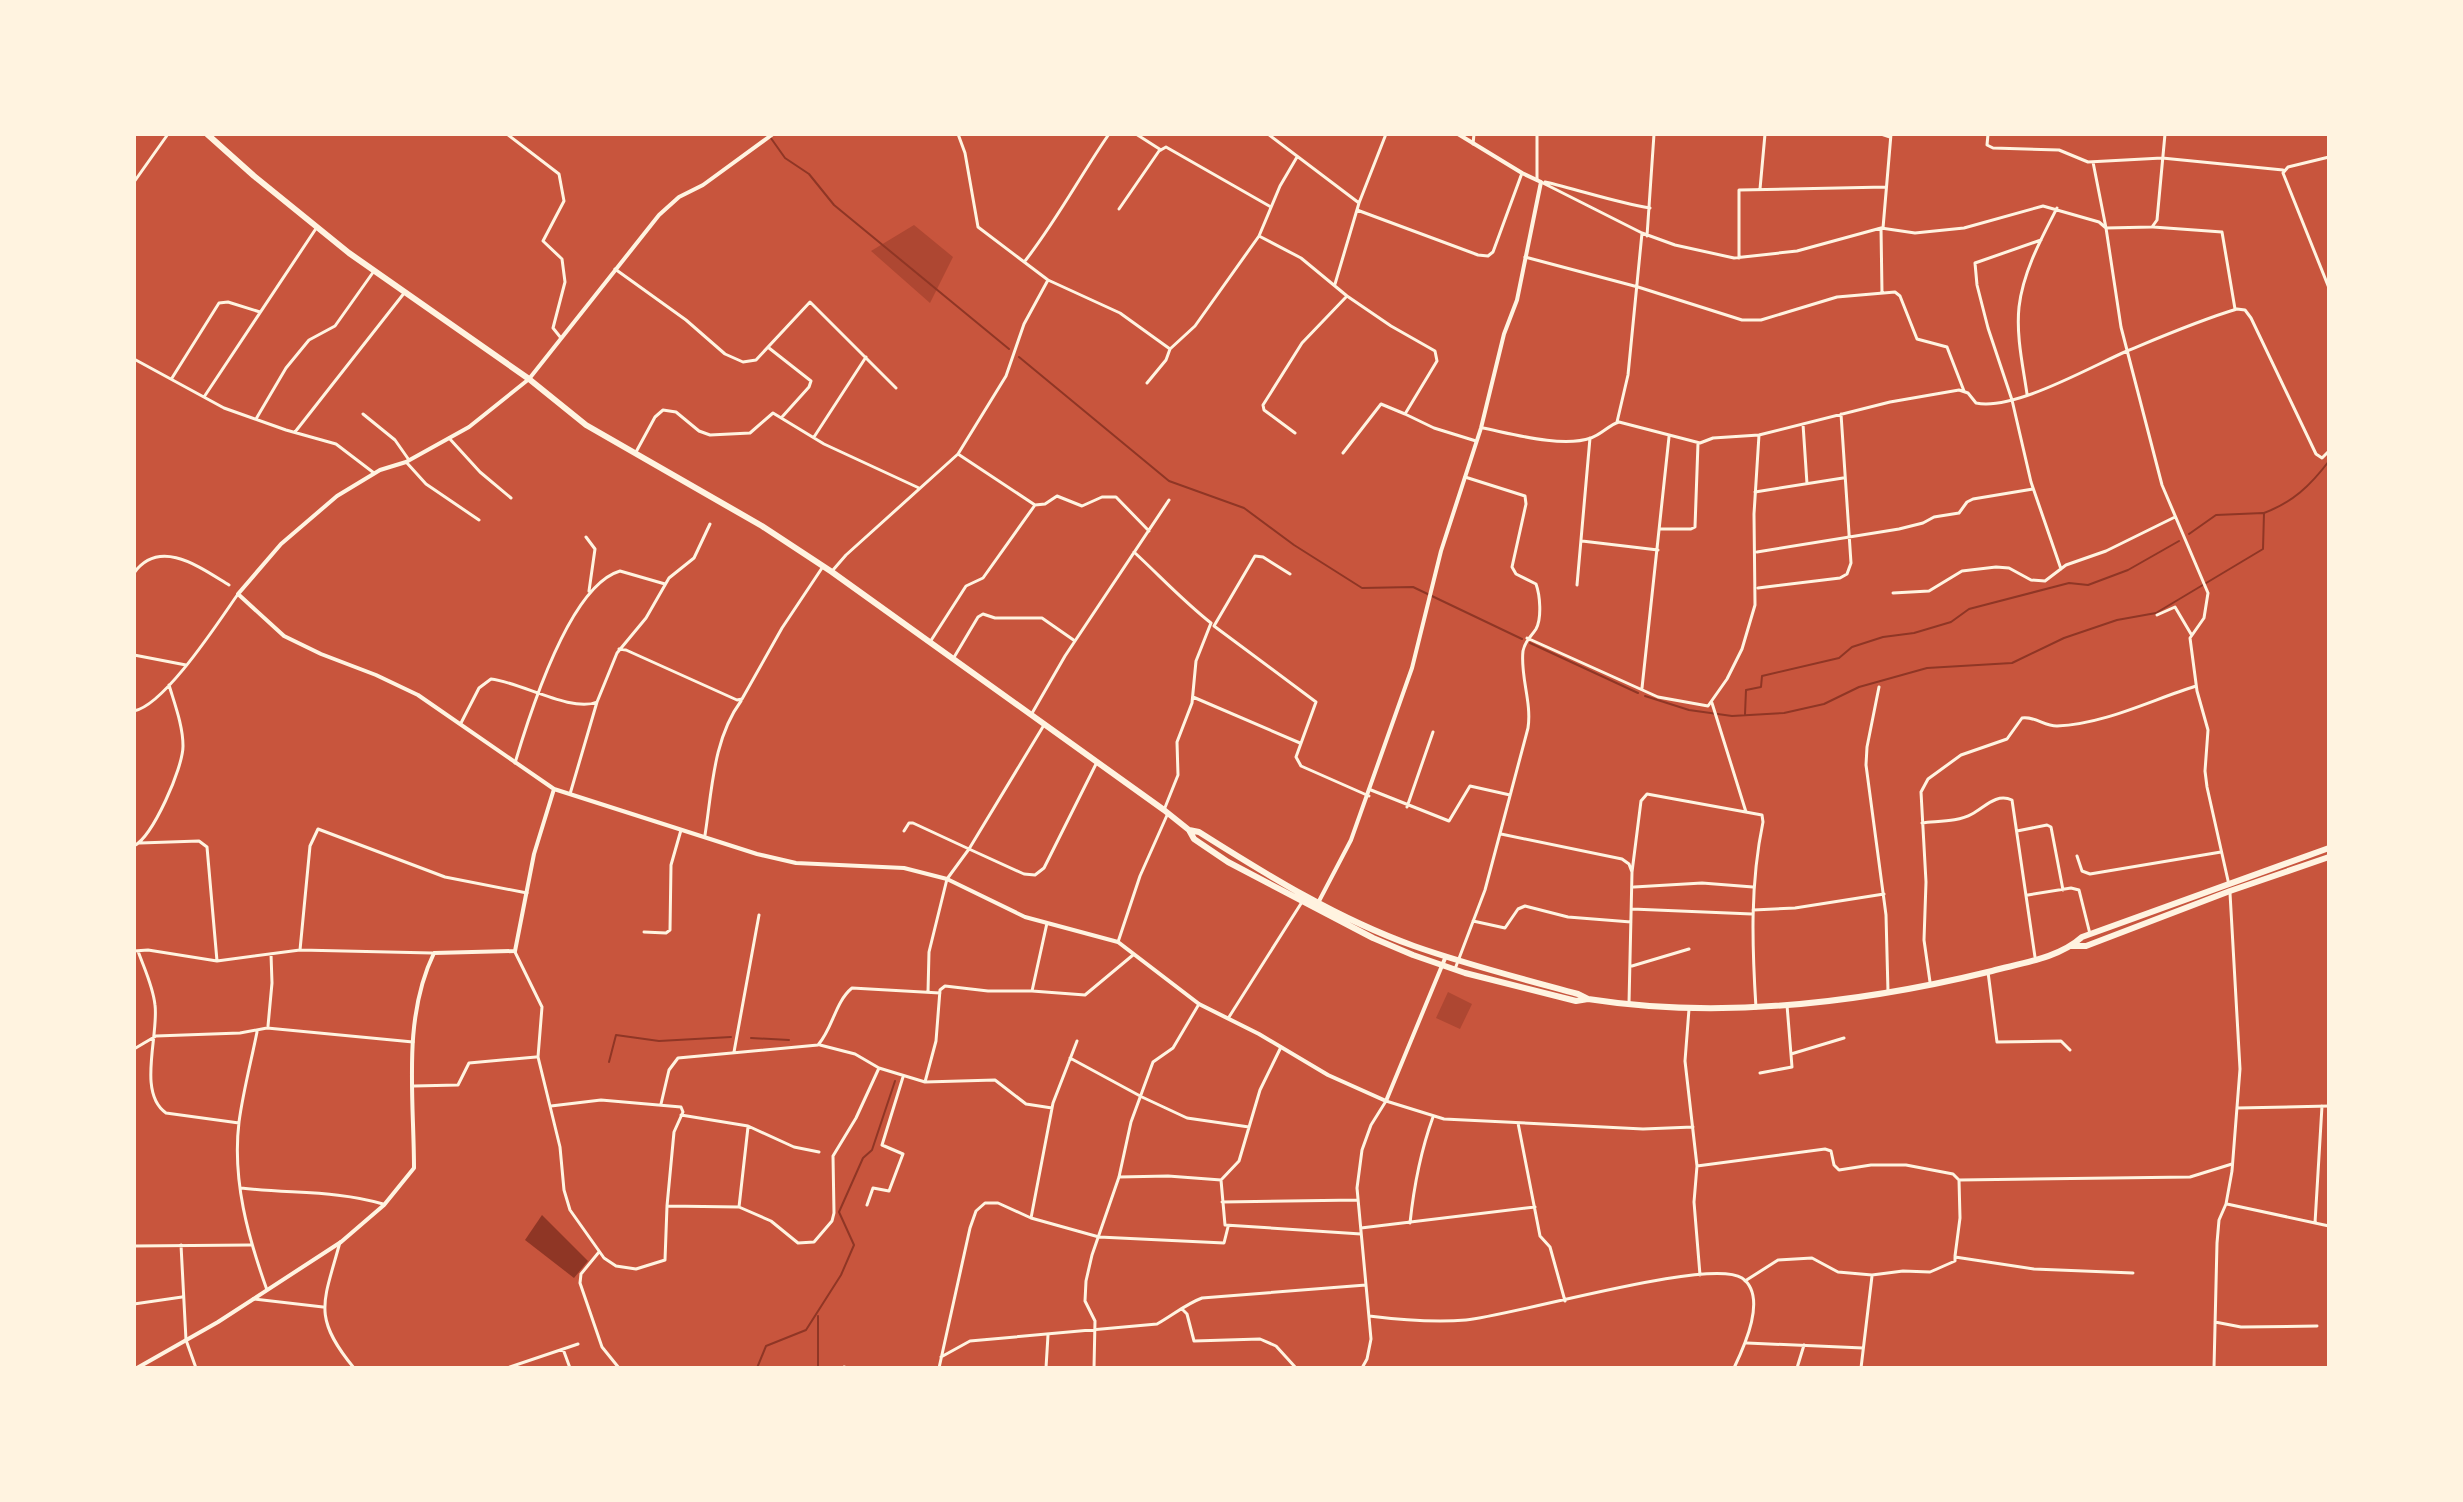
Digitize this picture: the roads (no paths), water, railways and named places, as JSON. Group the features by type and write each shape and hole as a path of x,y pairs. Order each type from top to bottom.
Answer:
{"highway":[{"path":"207,134 374,271 529,379 586,425 762,526 832,572 1166,812 1189,830 1194,839 1228,862 1302,902 1446,956 1588,999 1629,1006 1689,1009 1787,1005 1888,992 2035,960 2072,946 2090,934 2329,848"},
{"path":"1189,830 1199,832 1373,938 1455,969 1576,1001 1588,999"},
{"path":"2072,946 2086,946 2329,857"}],"street":[{"path":"134,182 168,134"},
{"path":"507,134 559,174 564,201 543,241 562,259 565,282 553,328 561,338"},
{"path":"134,711 147,705 169,685 238,594 281,544 305,522 337,496 374,473 408,461 469,427 529,379 659,215 679,197 703,185 773,134"},
{"path":"958,134 965,153 978,227 1048,280 1120,313 1170,349"},
{"path":"1025,261 1057,219 1080,175 1109,134"},
{"path":"1136,134 1161,150"},
{"path":"1268,134 1359,203"},
{"path":"1335,284 1359,203 1386,134"},
{"path":"1458,134 1522,173 1647,236 1715,255 1739,258 1797,251 1882,228 1915,233 1951,229 2043,206 2099,222 2106,228 2152,227 2222,232 2235,309"},
{"path":"1473,144 1474,134"},
{"path":"1317,906 1351,840 1409,680 1431,588 1481,428 1504,334 1517,300 1539,181 1537,134"},
{"path":"1647,236 1654,134"},
{"path":"1760,189 1765,134"},
{"path":"1881,134 1891,136 1882,228 1882,292"},
{"path":"1988,134 1987,145 1993,148 2050,148 2082,161 2093,162 2162,158 2283,170 2329,157"},
{"path":"2152,227 2157,220 2165,134"},
{"path":"1119,209 1166,147 1271,207"},
{"path":"1147,383 1166,360 1170,349 1195,326 1259,236 1297,157"},
{"path":"2093,162 2127,351 2162,485 2208,593 2204,618 2190,638 2196,686 2208,730 2205,771 2230,891 2240,1028 2233,1164 2226,1204 2219,1220 2217,1243 2214,1368"},
{"path":"2283,170 2329,288"},
{"path":"1357,210 1488,256 1493,252 1522,173"},
{"path":"1539,181 1617,203 1650,208"},
{"path":"1739,258 1739,190 1886,187"},
{"path":"2027,394 2019,306 2024,282 2057,208"},
{"path":"204,397 317,227"},
{"path":"1481,428 1540,438 1590,438 1617,422 1628,375 1642,233"},
{"path":"1259,236 1301,258 1347,296 1438,354 1437,361 1405,414"},
{"path":"2041,240 1975,263 1988,328 2012,400 2033,489 2061,569"},
{"path":"1525,257 1750,321 1837,297 1895,292 1900,296 1919,341 1947,347 1964,391 1978,404 2012,400 2235,309 2245,310 2316,454 2322,458 2329,451"},
{"path":"615,269 732,358 750,362 769,348 810,302 896,388"},
{"path":"256,419 286,368 309,340 335,326 374,271"},
{"path":"832,572 846,555 958,454 1006,376 1024,324 1048,280"},
{"path":"295,432 405,292"},
{"path":"1295,433 1264,410 1263,405 1302,343 1347,296"},
{"path":"171,379 219,303 228,302 260,312"},
{"path":"769,348 811,381 781,418"},
{"path":"814,437 866,357"},
{"path":"134,359 224,408 336,444 374,473"},
{"path":"1617,422 1698,443 1713,438 1759,435 1890,402 1964,391"},
{"path":"1343,453 1381,404 1434,428 1476,441"},
{"path":"636,452 658,412 667,409 710,435 750,433 771,413 919,488"},
{"path":"363,414 395,440 426,484 479,520"},
{"path":"1756,588 1844,577 1850,567 1841,414"},
{"path":"1803,424 1807,484"},
{"path":"1527,638 1642,689 1688,704 1706,707 1712,703 1742,649 1752,620 1756,588 1755,492 1759,435"},
{"path":"1642,689 1669,437"},
{"path":"449,438 480,472 511,498"},
{"path":"1577,585 1590,438"},
{"path":"1660,529 1695,527 1698,443"},
{"path":"958,454 1035,505 1045,504 1057,496 1082,506 1102,497 1116,497 1149,531"},
{"path":"1455,969 1501,834 1528,724 1523,652 1527,638 1538,622 1537,587 1516,574 1512,567 1527,501 1525,496 1465,477"},
{"path":"1755,492 1843,478"},
{"path":"1755,552 1923,523 1934,517 1959,513 1973,499 2033,489"},
{"path":"1031,715 1075,641 1169,500"},
{"path":"930,642 966,586 983,578 1035,505"},
{"path":"1893,593 1929,591 1962,571 2004,567 2025,579 2049,579 2061,569 2175,517"},
{"path":"570,794 597,702 619,649 646,618 674,573 694,558 710,524"},
{"path":"586,537 595,549 588,594"},
{"path":"1581,541 1658,550"},
{"path":"1134,552 1179,597 1316,702 1296,757 1301,766 1449,821 1454,818 1470,786 1510,795"},
{"path":"1118,942 1178,775 1177,742 1190,714 1196,661 1213,624 1255,556 1263,557 1290,574"},
{"path":"134,573 148,559 172,557 184,559 229,585"},
{"path":"705,835 717,757 733,713 782,628 823,566"},
{"path":"515,763 537,691 588,594 604,578 620,571 665,584"},
{"path":"238,594 284,636 418,695 554,789 757,854 796,863 904,868 947,879 1025,917 1118,942 1199,1004 1328,1075 1386,1101 1433,1117 1643,1129 1693,1127"},
{"path":"2157,615 2175,607 2191,634"},
{"path":"953,659 978,617 983,614 995,618 1042,618 1075,641"},
{"path":"134,635 134,646"},
{"path":"619,649 737,700 742,699"},
{"path":"134,655 186,665"},
{"path":"460,724 486,681 499,680 579,705 597,702"},
{"path":"134,847 140,843 163,802 183,751 169,685"},
{"path":"1930,984 1924,940 1926,905 1921,792 1928,779 1961,755 2007,739 2022,718 2032,717 2054,726 2086,723 2196,686"},
{"path":"1879,687 1866,765 1884,894 1888,992"},
{"path":"1193,697 1300,743"},
{"path":"1712,703 1746,812"},
{"path":"928,992 929,952 947,879 969,849 1045,725"},
{"path":"1407,807 1433,732"},
{"path":"904,831 909,823 913,823 1031,876 1040,872 1058,841 1097,762"},
{"path":"550,1106 585,1100 681,1107 674,1132 667,1206 667,1255 661,1263 625,1269 609,1262 566,1201 560,1147 538,1057 542,1007 515,951 534,854 554,789"},
{"path":"1629,1006 1632,872 1643,796 1664,795 1703,806 1758,814 1763,818 1752,912 1756,1008"},
{"path":"1922,823 1963,818 1996,799 2007,797 2013,803 2035,960"},
{"path":"2017,831 2047,825 2051,827 2063,890"},
{"path":"644,932 666,933 670,930 671,865 682,828"},
{"path":"300,950 310,846 318,829 445,877 527,893"},
{"path":"1501,834 1622,859 1629,864 1632,872"},
{"path":"140,843 199,841 207,847 217,961"},
{"path":"2077,856 2082,871 2090,874 2221,852"},
{"path":"1632,887 1702,883 1753,887"},
{"path":"2027,895 2075,889 2080,892 2090,934"},
{"path":"1631,909 1752,912 1884,894"},
{"path":"1229,1018 1302,902"},
{"path":"1473,921 1505,928 1518,909 1525,906 1568,917 1631,922"},
{"path":"734,1052 759,915"},
{"path":"1032,991 1047,923"},
{"path":"1630,966 1689,949"},
{"path":"239,1123 163,1111 152,1086 151,1058 156,1036 153,992 136,951 217,961 300,950 515,951"},
{"path":"137,1368 341,1242 384,1205 414,1168 413,1042 422,978 434,953"},
{"path":"267,1028 272,983 271,954"},
{"path":"925,1082 936,1041 940,993 945,986 1085,995 1134,955"},
{"path":"1362,1368 1371,1339 1357,1188 1362,1150 1371,1125 1386,1101 1446,956"},
{"path":"1988,972 1997,1042 2061,1041 2070,1050"},
{"path":"818,1045 825,1037 843,996 852,988 940,993"},
{"path":"1094,1368 1095,1321 1086,1305 1086,1281 1119,1177 1131,1122 1153,1062 1173,1048 1199,1004"},
{"path":"1760,1073 1791,1069 1787,1005"},
{"path":"1689,1009 1685,1061 1697,1166 1694,1202 1700,1275"},
{"path":"134,1049 156,1036 267,1028 413,1042"},
{"path":"258,1030 239,1123 238,1171 251,1245 267,1290"},
{"path":"1791,1054 1844,1038"},
{"path":"1031,1218 1052,1108 1077,1041"},
{"path":"661,1104 669,1070 678,1058 818,1045 855,1054 879,1068 925,1082 995,1080 1026,1104 1052,1108"},
{"path":"1281,1047 1260,1090 1239,1161 1221,1180 1224,1222 1228,1227 1361,1234"},
{"path":"414,1086 458,1085 469,1063 538,1057"},
{"path":"1070,1058 1187,1118 1249,1127"},
{"path":"667,1206 739,1207 771,1221 798,1243 808,1244 822,1234 834,1213 833,1156 856,1118 879,1068"},
{"path":"867,1205 873,1188 889,1191 903,1154 882,1145 903,1076"},
{"path":"2315,1223 2322,1106"},
{"path":"2237,1108 2329,1106"},
{"path":"681,1115 748,1126 794,1147 819,1152"},
{"path":"1410,1223 1420,1151 1433,1117"},
{"path":"1518,1123 1540,1236 1550,1247 1565,1301"},
{"path":"739,1207 748,1126"},
{"path":"1697,1166 1825,1149 1831,1151 1835,1167 1839,1170 1871,1165 1906,1165 1953,1174 1959,1180 1960,1218 1955,1261 1930,1272 1872,1275 1838,1272 1818,1260 1778,1260 1745,1281"},
{"path":"1959,1180 2194,1177 2233,1164"},
{"path":"1119,1177 1168,1176 1221,1180"},
{"path":"241,1188 332,1193 384,1205"},
{"path":"1222,1202 1358,1200"},
{"path":"939,1368 976,1211 985,1203 998,1203 1031,1218 1099,1237 1224,1243 1228,1227"},
{"path":"2226,1204 2329,1226"},
{"path":"1361,1228 1535,1207"},
{"path":"341,1242 323,1307 332,1338 354,1368"},
{"path":"181,1245 186,1340 196,1368"},
{"path":"134,1246 251,1245"},
{"path":"600,1251 581,1274 581,1287 602,1347 619,1368"},
{"path":"1955,1257 2034,1269 2133,1273"},
{"path":"1369,1316 1412,1321 1466,1320 1565,1301 1622,1286 1729,1274 1745,1281 1754,1303 1746,1343 1734,1368"},
{"path":"1861,1368 1872,1275"},
{"path":"941,1357 970,1341 1157,1324 1202,1298 1366,1285"},
{"path":"134,1304 182,1297"},
{"path":"253,1299 323,1307"},
{"path":"1182,1309 1187,1314 1194,1341 1269,1341 1296,1368"},
{"path":"1095,1321 1105,1327"},
{"path":"2215,1322 2241,1327 2317,1326"},
{"path":"1046,1368 1048,1335"},
{"path":"1746,1343 1863,1348"},
{"path":"507,1368 578,1344"},
{"path":"1797,1368 1804,1345"},
{"path":"563,1349 570,1368"}],"waterway":[{"path":"768,134 785,158 809,174 834,205 1009,349"},
{"path":"1019,357 1169,481 1244,508 1294,545 1362,588 1413,587 1522,639"},
{"path":"1645,696 1689,710 1732,716 1784,713 1824,704 1859,687 1927,668 2012,663 2064,638 2117,620 2156,613 2263,549 2264,513 2300,492 2329,461"},
{"path":"2189,534 2216,515 2263,513"},
{"path":"1745,714 1746,690 1761,687 1762,676 1839,658 1852,647 1883,637 1914,633 1951,622 1969,609 2069,583 2088,585 2128,570 2179,541"},
{"path":"1530,643 1638,693"},
{"path":"609,1062 616,1035 659,1041 731,1037"},
{"path":"751,1038 789,1040"},
{"path":"757,1368 766,1346 806,1330 841,1275 854,1245 839,1212 863,1158 872,1150 895,1081"},
{"path":"818,1316 818,1368"}]}
